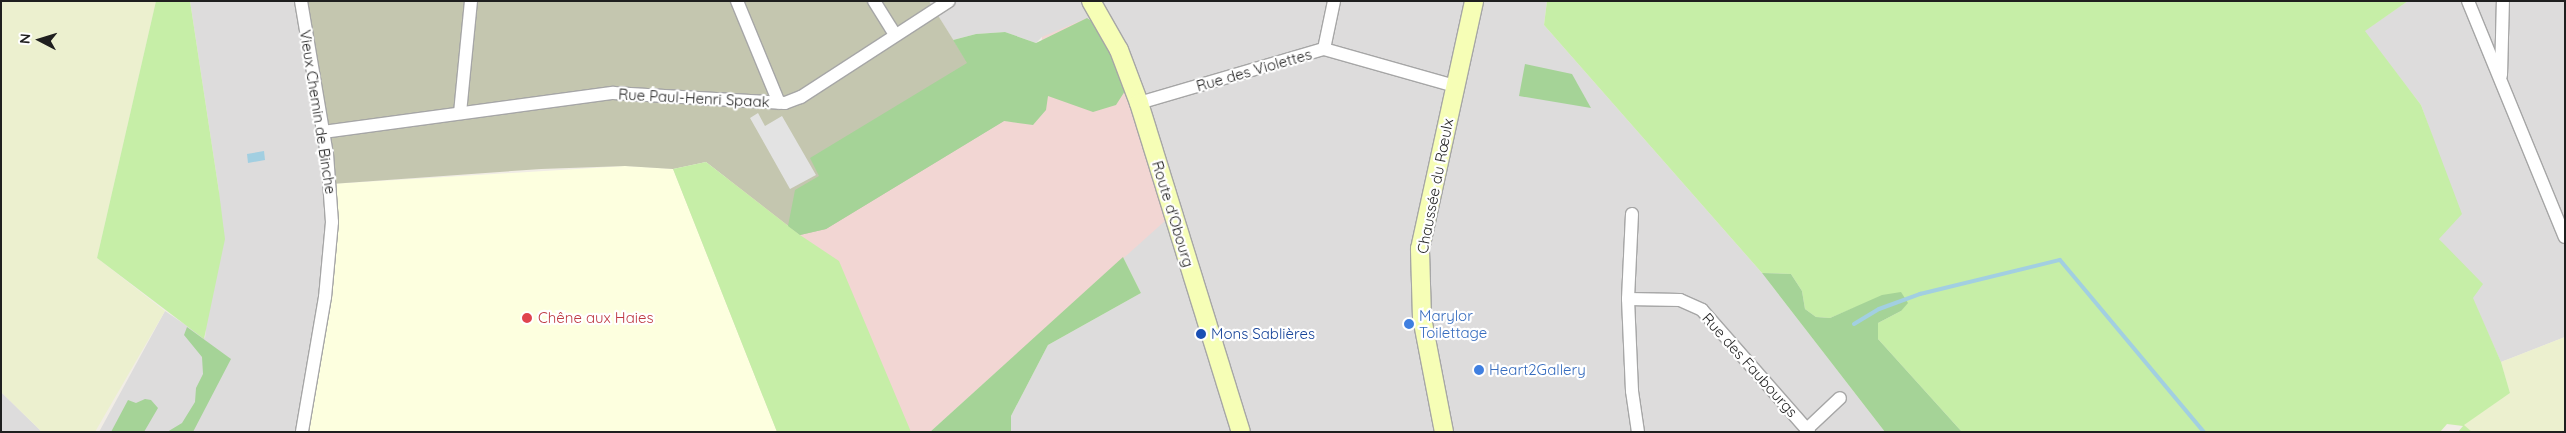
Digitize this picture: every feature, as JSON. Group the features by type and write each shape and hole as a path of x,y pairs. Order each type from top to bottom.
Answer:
{"main road":[{"name":"Route d'Obourg","path":"1092,1 1120,50 1139,103 1241,432"},
{"name":"Chaussée du Rœulx","path":"1444,432 1422,318 1420,257 1423,228 1474,1"}],"street":[{"name":"Vieux Chemin de Binche","path":"301,1 331,184 329,267 302,432"},
{"path":"460,113 471,1"},
{"path":"736,1 779,103"},
{"path":"874,1 895,35"},
{"name":"Rue Paul-Henri Spaak","path":"323,132 613,93 779,103 801,97 948,1"},
{"path":"1324,49 1334,1"},
{"path":"2468,1 2565,237"},
{"path":"2500,80 2503,1"},
{"name":"Rue des Violettes","path":"1139,103 1324,49 1455,86"},
{"path":"1632,214 1628,298 1632,390 1638,432"},
{"name":"Rue des Faubourgs","path":"1628,298 1680,300 1702,310 1808,430"},
{"path":"1808,430 1840,398"}],"shaded area":[{"path":"1,1 156,1 97,258 165,311 95,432 42,432 1,392"},
{"path":"190,1 301,1 332,222 302,432 99,432 165,311 205,338 219,192"},
{"path":"301,1 929,1 1004,121 826,229 800,235 706,162 673,169 625,166 541,169 331,184"},
{"path":"929,1 1547,1 1544,25 1762,273 1885,432 1011,432 1011,416 1048,345 1141,293 1123,257 1127,254 1042,37 1036,43 1005,32 976,34 953,40"},
{"path":"2408,1 2565,1 2565,337 2501,362 2452,254 2439,239 2431,133 2421,105 2364,31"},
{"path":"1087,18 1113,53 1166,220 930,432 777,432 673,169 868,203 1004,121 1033,124 1042,37"},
{"path":"758,113 765,126 782,116 816,175 790,189 750,118"},
{"name":"Chêne aux Haies","path":"625,166 673,169 777,432 303,432 325,297 331,184"},
{"path":"2565,337 2565,432 2472,432 2463,425 2510,393 2501,362"},
{"path":"1,392 42,432 1,432"}],"green space":[{"path":"156,1 190,1 219,192 225,239 204,339 97,258"},
{"path":"1547,1 2408,1 2365,31 2421,105 2462,214 2439,239 2483,284 2473,298 2501,362 2510,393 2464,425 2472,432 2458,432 2463,426 2447,424 2440,432 1962,432 1878,339 1878,323 1901,311 1856,307 1830,318 1816,317 1805,309 1802,291 1791,274 1762,273 1544,25"},
{"path":"1087,18 1096,24 1113,53 1125,91 1116,105 1093,112 1048,96 1046,110 1033,125 1004,121 826,229 800,235 788,226 795,190 819,176 810,158 967,63 953,40 976,34 1005,32 1036,43"},
{"path":"1525,64 1572,74 1591,108 1519,96"},
{"path":"706,162 800,235 839,261 911,432 777,432 673,169"},
{"path":"1123,257 1141,293 1048,345 1011,416 1011,432 930,432"},
{"path":"1762,273 1791,274 1802,291 1805,309 1816,317 1830,318 1882,295 1901,292 1908,303 1901,311 1878,323 1878,339 1962,432 1885,432"},
{"path":"187,327 231,359 193,432 167,432 182,423 195,402 196,388 203,374 202,357 184,335"},
{"path":"145,399 151,400 158,408 144,432 111,432 128,400 136,403"}],"water":[{"path":"264,151 265,160 248,163 247,154"}],"waterway":[{"path":"1854,324 1879,309 1920,294 2060,260 2204,432"}],"place":[{"name":"Chêne aux Haies","path":"527,318"},
{"name":"Marylor Toilettage","path":"1409,324"},
{"name":"Mons Sablières","path":"1201,334"},
{"name":"Heart2Gallery","path":"1479,370"}]}
